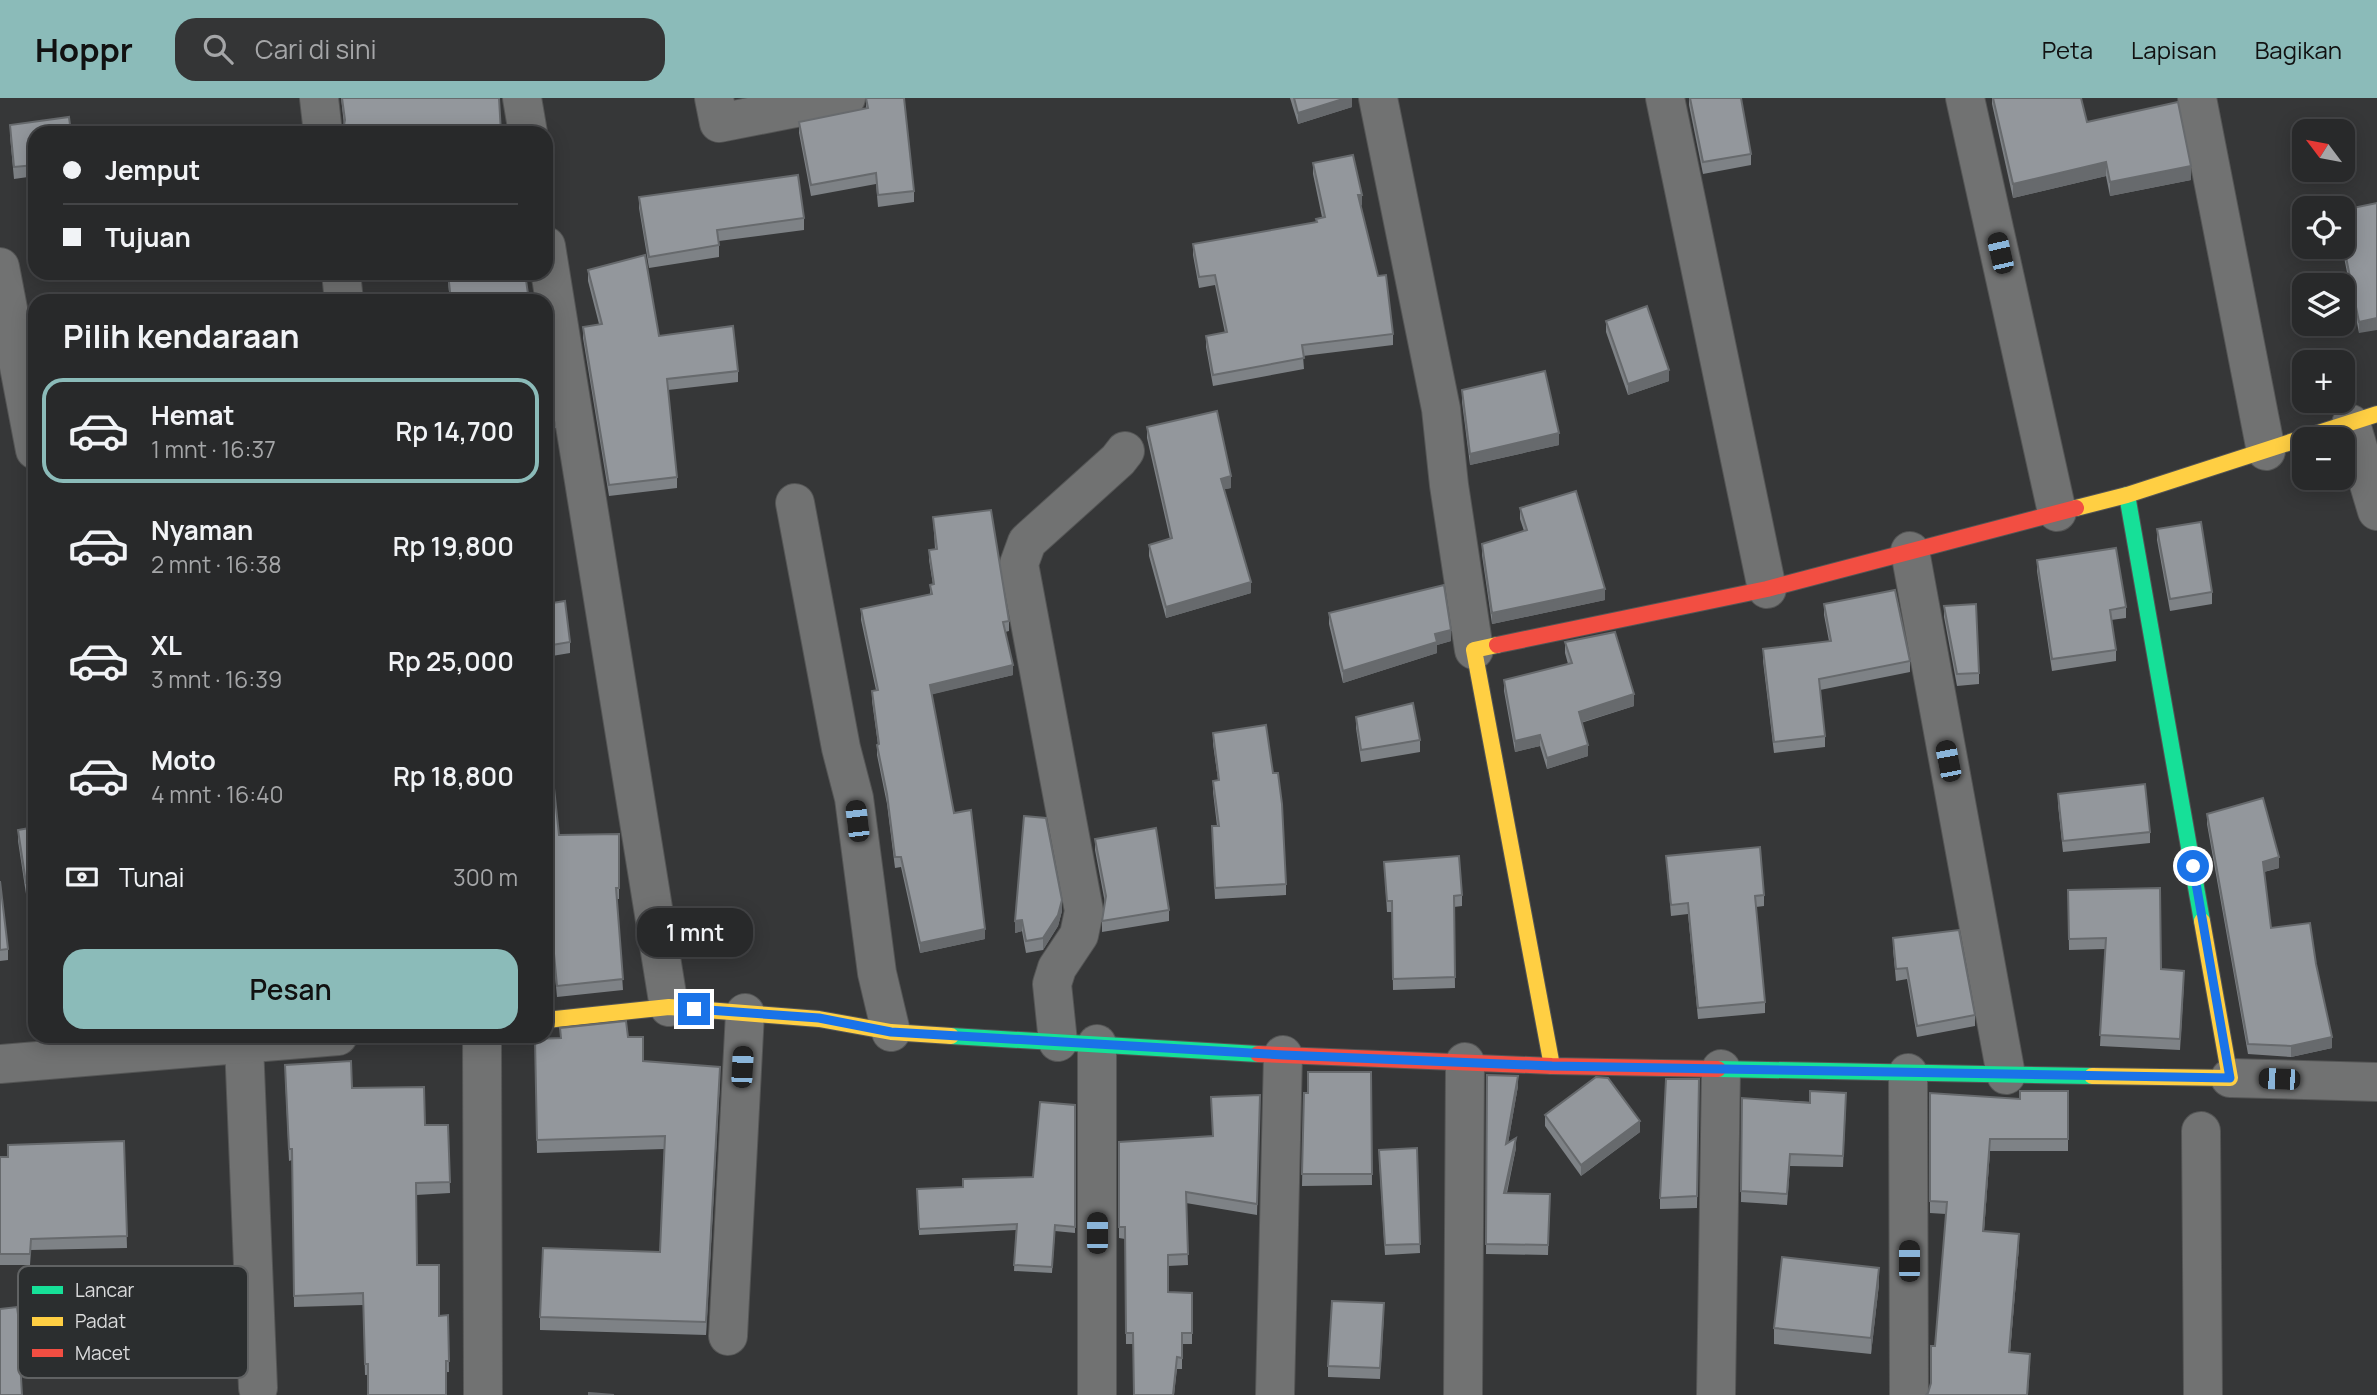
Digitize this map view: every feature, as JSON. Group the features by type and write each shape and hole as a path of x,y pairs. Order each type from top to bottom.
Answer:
{"street":[{"path":"319,98 322,126"},
{"path":"522,98 527,126"},
{"path":"714,98 719,123 846,98"},
{"path":"1378,98 1441,409 1448,485 1474,650 1552,1066"},
{"path":"1665,98 1767,589"},
{"path":"1965,98 2057,512"},
{"path":"2197,98 2266,451"},
{"path":"0,267 28,413"},
{"path":"551,280 668,1007"},
{"path":"1474,650 1767,589 2126,495 2364,419 2377,512"},
{"path":"1058,1042 1052,984 1057,968 1079,935 1084,911 1019,564 1027,542 1125,451"},
{"path":"2126,495 2230,1078"},
{"path":"795,503 841,748 854,798 877,973 891,1032"},
{"path":"1910,551 2006,1075"},
{"path":"553,1019 668,1007 819,1018 891,1032 1283,1055 1552,1066 2377,1082"},
{"path":"728,1336 745,1013"},
{"path":"0,1064 150,1044 256,1043"},
{"path":"482,1043 483,1395"},
{"path":"244,1044 258,1388"},
{"path":"1097,1044 1097,1395"},
{"path":"1275,1395 1283,1055"},
{"path":"1463,1395 1465,1062"},
{"path":"1716,1395 1721,1069"},
{"path":"1908,1073 1909,1395"},
{"path":"2202,1130 2203,1395"}],"building":[{"path":"342,98 499,98 501,126 344,126"},
{"path":"866,98 904,98 914,191 878,195 876,173 811,185 799,122 868,108"},
{"path":"1294,98 1346,98 1298,113"},
{"path":"1690,98 1741,98 1751,154 1703,162"},
{"path":"1993,98 2081,98 2087,122 2178,102 2191,166 2110,182 2106,162 2013,184"},
{"path":"69,117 70,126 28,126 28,166 14,167 10,125"},
{"path":"1353,155 1362,195 1358,195 1378,276 1386,275 1393,334 1302,345 1304,358 1213,375 1206,336 1227,332 1215,275 1199,277 1193,244 1317,222 1316,219 1325,217 1313,163"},
{"path":"798,175 804,218 717,230 719,245 649,257 639,197"},
{"path":"2377,203 2377,318 2359,322 2355,302 2355,273 2349,273 2346,259 2355,259 2355,208"},
{"path":"645,255 659,336 733,326 738,371 667,379 677,477 609,485 583,327 602,324 588,270"},
{"path":"449,280 526,280 528,294 450,294"},
{"path":"1647,306 1669,370 1628,384 1606,321"},
{"path":"1545,371 1559,433 1470,454 1462,390"},
{"path":"1217,411 1231,476 1221,479 1251,582 1166,607 1149,545 1172,538 1147,427"},
{"path":"1576,491 1605,589 1492,613 1482,544 1527,530 1520,508"},
{"path":"991,510 1009,621 1003,622 1013,665 930,685 954,813 971,810 985,929 920,943 901,857 895,857 877,745 872,691 878,690 861,609 932,594 930,585 934,584 929,550 937,549 933,517"},
{"path":"2201,522 2212,592 2170,599 2157,529"},
{"path":"2116,548 2126,607 2110,610 2116,650 2052,659 2037,560"},
{"path":"1444,585 1451,630 1435,634 1437,642 1343,671 1329,613"},
{"path":"1895,590 1910,661 1819,679 1825,736 1774,742 1763,649 1831,641 1824,604"},
{"path":"565,601 570,642 553,645 553,603"},
{"path":"1976,604 1979,673 1957,674 1944,606"},
{"path":"1615,632 1634,694 1579,712 1588,745 1547,758 1540,735 1515,741 1504,680 1572,663 1565,642"},
{"path":"1413,703 1420,740 1361,750 1356,717"},
{"path":"1266,725 1273,773 1278,773 1282,804 1286,884 1215,888 1212,826 1219,826 1213,781 1219,780 1213,733"},
{"path":"553,779 559,835 619,834 619,888 616,888 623,979 557,986 553,943"},
{"path":"2145,784 2150,832 2063,841 2058,794"},
{"path":"2263,798 2279,857 2263,862 2271,928 2310,923 2332,1037 2291,1046 2248,1044 2207,814"},
{"path":"1024,816 1046,818 1062,900 1058,915 1043,938 1026,941 1022,920 1015,921"},
{"path":"28,828 28,883 26,883 18,830"},
{"path":"1156,828 1169,910 1102,921 1106,896 1095,839"},
{"path":"1760,847 1764,895 1755,896 1765,1002 1698,1008 1688,903 1671,905 1666,856"},
{"path":"1459,856 1462,895 1454,896 1455,977 1393,979 1392,901 1387,901 1384,862"},
{"path":"0,881 8,949 0,950"},
{"path":"2160,888 2161,969 2184,971 2180,1039 2100,1035 2106,938 2069,939 2068,890"},
{"path":"1959,930 1975,1015 1917,1026 1907,968 1896,969 1893,938"},
{"path":"626,1021 628,1037 643,1037 643,1061 720,1067 706,1322 540,1317 543,1248 660,1252 665,1136 537,1140 535,1043 553,1043 553,1038 561,1038 560,1028"},
{"path":"351,1061 352,1088 424,1087 425,1125 448,1125 450,1182 416,1183 417,1265 439,1265 439,1316 448,1315 449,1361 446,1361 446,1395 368,1395 363,1293 294,1296 292,1149 289,1149 285,1065"},
{"path":"1308,1072 1371,1072 1372,1174 1302,1174 1304,1093 1308,1093"},
{"path":"1487,1075 1518,1076 1506,1144 1516,1138 1504,1193 1550,1194 1548,1245 1486,1244"},
{"path":"1596,1077 1608,1078 1640,1121 1581,1165 1545,1115"},
{"path":"1666,1079 1699,1079 1697,1196 1660,1198"},
{"path":"1810,1091 1846,1093 1843,1156 1790,1154 1787,1194 1741,1191 1742,1098 1810,1103"},
{"path":"2020,1091 2068,1091 2068,1139 1990,1139 1983,1231 2019,1234 2009,1352 2030,1354 2027,1395 1926,1395 1931,1383 1931,1346 1935,1346 1947,1202 1930,1201 1930,1093 2020,1099"},
{"path":"1260,1095 1257,1204 1186,1192 1188,1254 1168,1255 1168,1292 1192,1293 1192,1333 1182,1333 1182,1358 1177,1357 1173,1395 1134,1395 1133,1333 1126,1333 1125,1227 1119,1227 1119,1142 1213,1136 1211,1097"},
{"path":"1040,1102 1075,1105 1075,1227 1055,1225 1052,1267 1014,1265 1017,1224 919,1229 917,1189 963,1187 963,1179 1033,1177"},
{"path":"124,1141 127,1236 31,1239 30,1254 0,1254 0,1157 8,1157 8,1145"},
{"path":"1417,1148 1420,1244 1385,1245 1379,1150"},
{"path":"1782,1257 1879,1268 1871,1338 1774,1328"},
{"path":"1332,1301 1384,1303 1380,1368 1328,1366"},
{"path":"17,1307 18,1378 21,1378 22,1395 0,1395 0,1309"}],"traffic: fast":[{"path":"2127,495 2202,921"},
{"path":"951,1036 1258,1054"},
{"path":"1718,1069 2092,1076"}],"traffic: slow":[{"path":"2076,508 2127,495 2377,414"},
{"path":"1497,645 1474,650 1552,1066"},
{"path":"2092,1076 2230,1078 2202,921"},
{"path":"553,1019 669,1007 819,1019 891,1032 951,1036"}],"traffic: jam":[{"path":"1497,645 1767,589 2076,508"},
{"path":"1258,1054 1552,1066 1718,1069"}],"route":[{"path":"694,1009 819,1018 891,1032 1283,1055 1552,1066 2230,1078 2193,866"}]}
